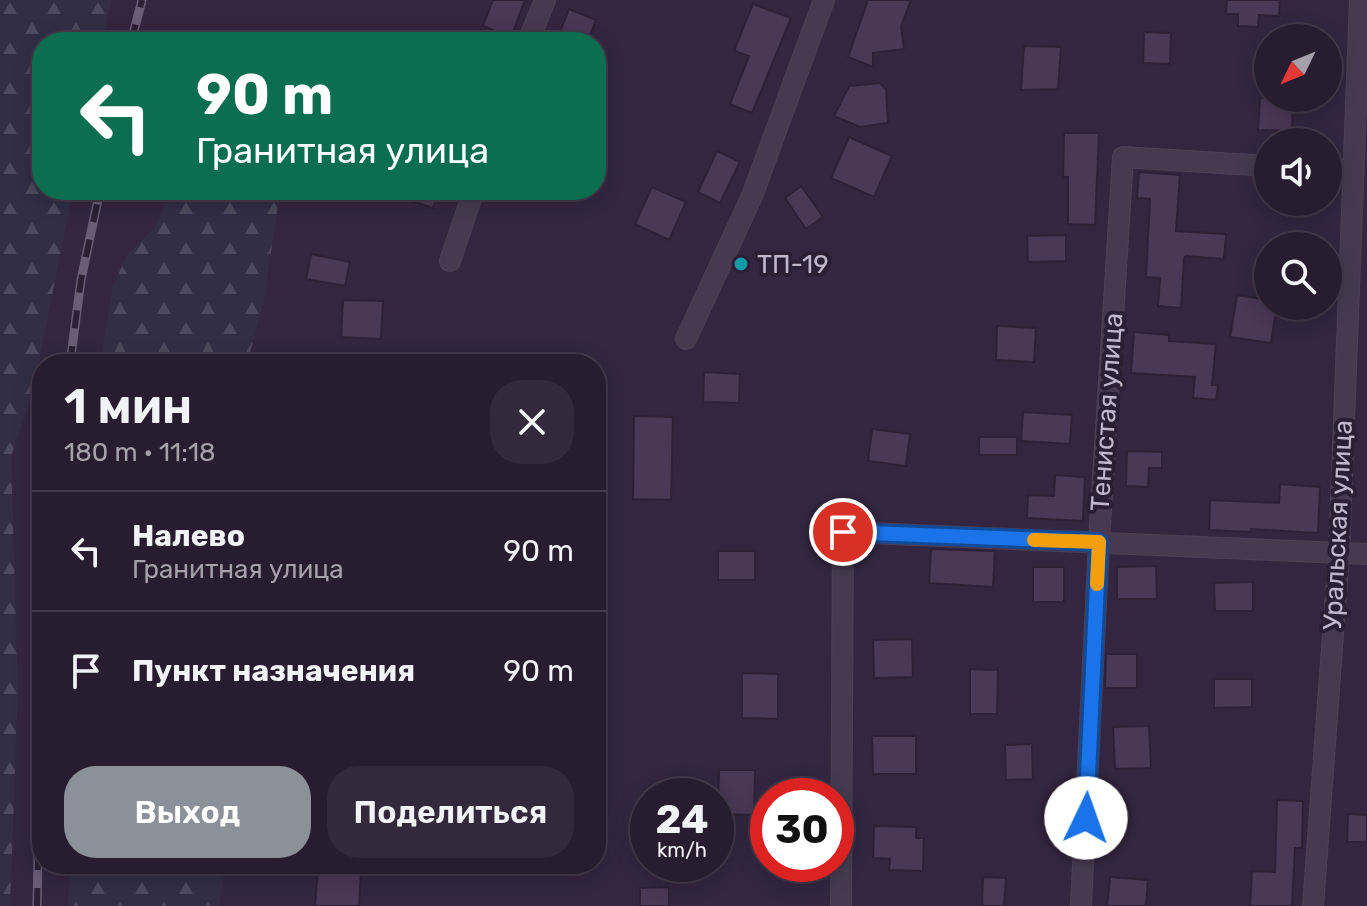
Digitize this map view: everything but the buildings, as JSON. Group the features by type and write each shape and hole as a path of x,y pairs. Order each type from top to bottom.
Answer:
{"street":[{"path":"532,32 545,0"},
{"path":"686,339 752,196 824,0"},
{"name":"Уральская улица","path":"1313,906 1339,553 1360,0"},
{"name":"Тенистая улица","path":"1081,906 1099,542 1123,157 1254,165"},
{"path":"1342,170 1352,170"},
{"path":"450,261 471,200"},
{"path":"841,906 843,532 1367,554"}],"green space":[{"path":"0,0 111,0 104,32 32,32 32,200 71,200 41,354 32,354 32,397 11,456 18,689 10,906 0,906"},
{"path":"166,200 279,200 263,305 250,354 102,354 113,286 127,255 156,226"},
{"path":"70,874 224,874 219,906 68,906"}],"railway":[{"path":"134,32 142,0"},
{"path":"71,354 81,280 98,200"},
{"path":"37,906 38,874"}],"slow traffic":[{"path":"1034,540 1099,542 1097,584"}],"place":[{"name":"ТП-19","path":"741,264"}],"route":[{"path":"843,532 1099,542 1086,818"}]}
